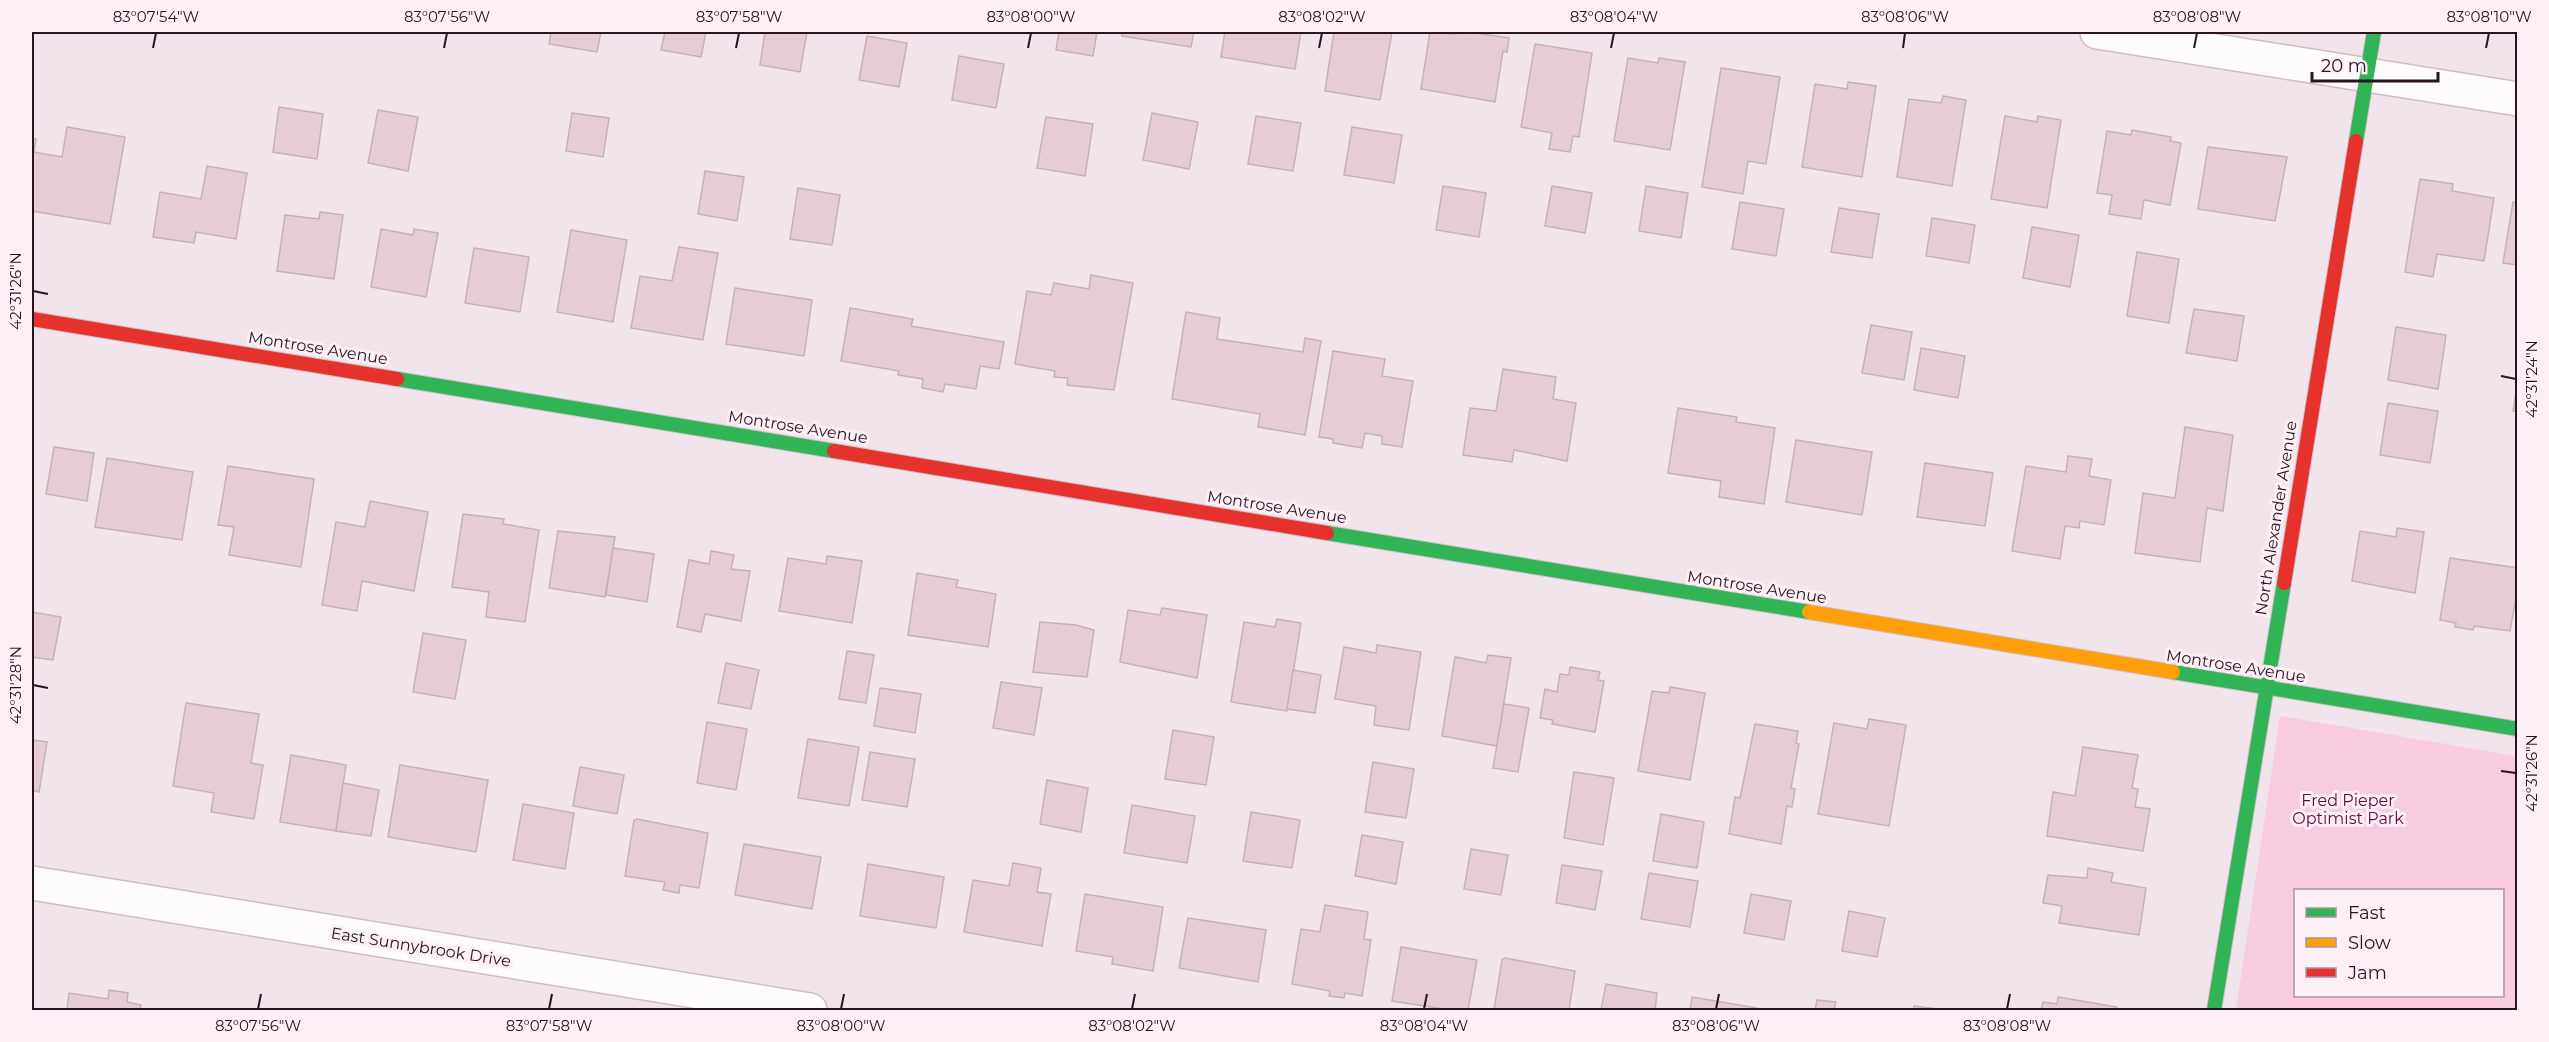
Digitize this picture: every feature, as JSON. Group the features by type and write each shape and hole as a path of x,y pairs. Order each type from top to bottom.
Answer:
{"street":[{"path":"2097,32 2517,99"},
{"name":"North Alexander Avenue","path":"2214,1011 2265,687 2374,32"},
{"name":"Montrose Avenue","path":"32,319 2517,729"},
{"name":"East Sunnybrook Drive","path":"32,883 810,1011"}],"green space":[{"name":"Fred Pieper Optimist Park","path":"2280,716 2517,756 2517,1010 2236,1010"}],"building":[{"path":"551,32 601,32 597,52 549,44"},
{"path":"665,32 706,32 701,57 661,50"},
{"path":"765,32 807,32 800,72 760,65"},
{"path":"1059,32 1097,32 1093,56 1056,50"},
{"path":"1122,32 1194,32 1191,47 1122,36"},
{"path":"1225,32 1301,32 1295,69 1221,57"},
{"path":"1334,32 1392,32 1380,100 1325,91"},
{"path":"1430,32 1456,34 1457,32 1468,32 1509,38 1507,52 1503,51 1495,102 1421,89"},
{"path":"867,36 907,43 899,87 859,80"},
{"path":"1535,44 1592,53 1579,137 1573,136 1570,152 1549,149 1552,133 1521,127"},
{"path":"959,56 1004,64 996,108 952,100"},
{"path":"1628,58 1658,63 1659,58 1685,62 1670,150 1614,141"},
{"path":"1721,68 1780,77 1766,164 1748,161 1743,194 1702,187"},
{"path":"1848,82 1876,86 1862,177 1802,167 1815,84 1847,89"},
{"path":"1943,96 1966,100 1952,186 1897,177 1909,99 1941,103"},
{"path":"279,107 323,114 317,159 273,152"},
{"path":"378,110 418,117 408,171 368,163"},
{"path":"572,113 609,118 603,157 566,151"},
{"path":"1152,113 1198,122 1189,169 1143,160"},
{"path":"1256,116 1301,123 1293,171 1248,164"},
{"path":"2005,116 2037,122 2038,116 2061,120 2047,208 1991,199"},
{"path":"1046,117 1093,124 1085,176 1037,168"},
{"path":"67,127 125,137 110,224 32,211 32,138 36,139 34,152 62,157"},
{"path":"1352,127 1402,135 1394,183 1344,175"},
{"path":"2132,130 2171,137 2170,141 2181,143 2170,205 2144,200 2141,219 2109,214 2112,195 2097,193 2107,131 2131,135"},
{"path":"2208,147 2287,157 2275,221 2198,209"},
{"path":"207,166 247,173 236,239 196,232 194,243 153,237 160,192 201,199"},
{"path":"705,171 744,177 737,221 698,214"},
{"path":"2420,179 2453,184 2452,191 2494,198 2484,261 2437,254 2433,277 2405,272"},
{"path":"1443,186 1486,193 1479,237 1436,230"},
{"path":"1552,186 1592,193 1585,233 1545,226"},
{"path":"1646,186 1688,193 1681,238 1639,231"},
{"path":"798,188 840,195 832,245 790,239"},
{"path":"1740,202 1784,209 1776,256 1732,249"},
{"path":"2513,202 2518,203 2518,265 2503,263"},
{"path":"1839,208 1879,214 1872,258 1831,252"},
{"path":"320,212 343,215 334,279 277,271 285,215 319,219"},
{"path":"1932,218 1975,225 1969,263 1926,256"},
{"path":"2032,227 2079,235 2070,287 2023,278"},
{"path":"381,229 413,235 414,229 438,233 426,297 371,287"},
{"path":"571,230 627,240 613,322 557,312"},
{"path":"679,247 718,253 703,340 631,328 640,276 672,281"},
{"path":"474,248 529,257 520,312 465,303"},
{"path":"2137,252 2179,259 2169,323 2127,316"},
{"path":"1091,275 1133,283 1114,390 1067,385 1068,378 1054,377 1055,371 1015,364 1027,291 1051,295 1054,283 1089,289"},
{"path":"735,288 812,300 804,356 726,344"},
{"path":"850,308 913,319 911,326 1004,342 999,369 980,366 976,389 945,384 943,392 922,388 923,379 898,375 899,371 841,361"},
{"path":"2194,309 2244,316 2237,361 2186,353"},
{"path":"1186,312 1220,318 1217,339 1303,352 1305,338 1321,341 1305,435 1258,427 1260,414 1172,399"},
{"path":"1871,325 1912,332 1904,380 1862,373"},
{"path":"2396,327 2446,335 2438,389 2388,380"},
{"path":"1921,348 1965,356 1958,398 1914,390"},
{"path":"1333,351 1385,359 1382,376 1413,381 1402,447 1382,444 1382,436 1365,433 1362,448 1333,443 1333,439 1319,437"},
{"path":"1503,369 1556,377 1553,399 1576,403 1567,461 1514,450 1512,462 1463,455 1470,408 1496,411"},
{"path":"2518,382 2518,412 2513,411"},
{"path":"2388,403 2438,411 2430,463 2380,455"},
{"path":"1678,408 1737,417 1736,422 1775,428 1764,504 1719,497 1721,481 1668,473"},
{"path":"2185,427 2233,435 2223,511 2207,508 2200,562 2135,553 2143,493 2175,498"},
{"path":"1796,440 1872,452 1862,515 1786,502"},
{"path":"54,447 94,453 87,501 46,494"},
{"path":"2068,456 2092,459 2089,476 2111,480 2104,525 2080,521 2079,528 2065,526 2060,559 2012,551 2026,466 2066,472"},
{"path":"107,458 193,472 182,540 95,527"},
{"path":"1925,463 1993,473 1985,526 1917,517"},
{"path":"228,466 314,479 301,567 229,555 234,527 218,525"},
{"path":"370,501 428,512 414,591 362,581 357,611 322,605 336,522 365,527"},
{"path":"463,514 504,519 503,524 539,530 525,622 486,617 489,592 452,587"},
{"path":"2397,528 2424,532 2415,593 2352,581 2360,531 2396,537"},
{"path":"558,531 615,537 605,597 549,588"},
{"path":"613,548 654,554 647,602 606,595"},
{"path":"711,551 734,555 731,569 750,571 741,621 705,614 701,632 677,627 689,560 709,564"},
{"path":"827,556 862,561 852,623 779,611 788,558 826,564"},
{"path":"2450,558 2518,568 2518,587 2510,631 2474,626 2473,630 2455,627 2456,623 2440,620"},
{"path":"917,573 958,580 956,587 996,594 988,647 908,635"},
{"path":"1162,608 1207,615 1197,678 1120,662 1128,610 1160,615"},
{"path":"32,612 61,617 53,660 32,657"},
{"path":"1277,619 1301,623 1287,711 1231,702 1244,622 1275,627"},
{"path":"1040,622 1076,625 1094,630 1087,677 1033,672"},
{"path":"423,633 466,640 455,699 413,692"},
{"path":"1377,645 1421,652 1409,730 1374,725 1376,706 1335,699 1344,647 1376,653"},
{"path":"847,651 874,655 866,703 839,699"},
{"path":"1488,655 1511,658 1497,746 1442,736 1455,657 1486,663"},
{"path":"726,663 759,670 751,709 718,703"},
{"path":"1570,667 1600,672 1598,680 1604,681 1595,732 1552,724 1553,720 1540,718 1545,689 1557,692 1560,674 1569,675"},
{"path":"1293,670 1321,675 1315,713 1287,709"},
{"path":"1001,682 1042,688 1034,735 993,728"},
{"path":"1670,687 1705,693 1690,780 1638,771 1652,691 1669,693"},
{"path":"880,688 921,694 915,733 874,726"},
{"path":"186,703 259,714 251,763 263,765 254,819 211,812 214,793 173,786"},
{"path":"1504,704 1529,708 1518,772 1493,768"},
{"path":"1869,719 1906,725 1889,826 1818,814 1834,723 1867,729"},
{"path":"707,722 747,729 736,790 697,783"},
{"path":"1755,724 1798,731 1796,743 1799,744 1791,788 1795,789 1792,807 1787,806 1781,844 1729,834 1735,797 1740,798"},
{"path":"1173,730 1214,737 1206,785 1165,779"},
{"path":"808,739 859,747 849,806 798,798"},
{"path":"32,740 47,742 39,792 32,790"},
{"path":"2083,747 2138,755 2132,788 2138,789 2135,807 2150,809 2143,851 2047,836 2053,792 2075,796"},
{"path":"870,752 915,759 907,807 862,800"},
{"path":"291,755 346,765 336,831 280,822"},
{"path":"1373,762 1414,769 1406,818 1365,812"},
{"path":"400,765 488,780 476,852 388,837"},
{"path":"580,767 624,775 617,814 573,806"},
{"path":"1574,772 1614,778 1603,845 1564,838"},
{"path":"1047,780 1088,788 1081,832 1040,824"},
{"path":"343,783 379,790 371,836 336,831"},
{"path":"523,804 574,813 565,869 513,860"},
{"path":"1132,805 1195,816 1187,863 1124,853"},
{"path":"1251,812 1300,820 1292,868 1243,861"},
{"path":"1661,814 1704,822 1697,868 1653,861"},
{"path":"634,820 708,833 699,888 680,885 679,893 663,890 665,882 625,876"},
{"path":"1362,835 1403,842 1396,884 1355,876"},
{"path":"744,844 821,857 812,909 735,895"},
{"path":"1471,849 1508,855 1501,895 1464,889"},
{"path":"1013,863 1041,868 1037,892 1051,894 1042,946 964,932 973,880 1009,886"},
{"path":"868,864 944,877 936,928 860,916"},
{"path":"1562,865 1602,871 1595,910 1556,903"},
{"path":"2088,868 2113,873 2111,882 2146,888 2139,935 2059,923 2062,906 2043,903 2048,875 2087,878"},
{"path":"1649,873 1698,881 1690,927 1641,919"},
{"path":"1085,894 1163,907 1153,971 1112,964 1113,957 1076,951"},
{"path":"1751,894 1791,901 1784,940 1744,933"},
{"path":"1325,905 1368,912 1364,939 1371,940 1362,996 1345,993 1344,998 1329,996 1330,991 1292,984 1301,929 1320,932"},
{"path":"1849,911 1885,918 1877,957 1842,951"},
{"path":"1188,918 1266,930 1258,982 1179,968"},
{"path":"1401,947 1477,960 1468,1010 1451,1010 1392,1001"},
{"path":"1505,958 1575,971 1569,1010 1494,1010 1502,960"},
{"path":"1606,984 1657,993 1655,1010 1601,1010"},
{"path":"109,990 128,993 127,1002 141,1005 140,1010 67,1010 69,993 108,999"},
{"path":"1692,997 1757,1008 1756,1010 1690,1010"},
{"path":"2058,997 2117,1007 2116,1010 2041,1010 2043,1002 2057,1004"},
{"path":"1817,1000 1836,1002 1834,1010 1815,1010"},
{"path":"1914,1006 1946,1010 1914,1010"}],"traffic: fast":[{"path":"2356,141 2374,32"},
{"path":"397,379 834,451"},
{"path":"1327,533 1809,612"},
{"path":"2214,1010 2284,583"},
{"path":"2173,672 2518,729"}],"traffic: slow":[{"path":"1809,612 2173,672"}],"traffic: jam":[{"path":"2284,583 2356,141"},
{"path":"32,319 397,379"},
{"path":"834,451 1327,533"}]}
